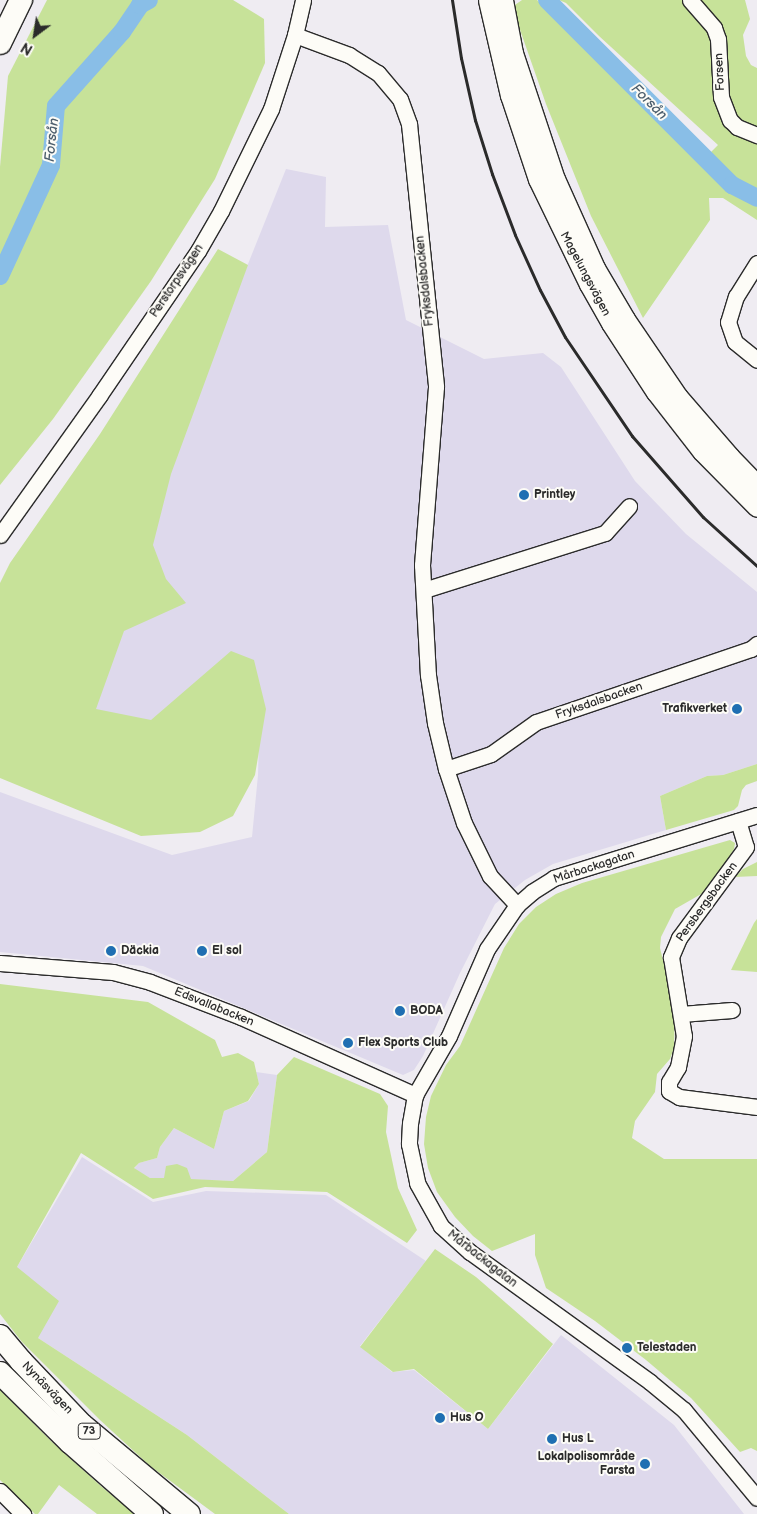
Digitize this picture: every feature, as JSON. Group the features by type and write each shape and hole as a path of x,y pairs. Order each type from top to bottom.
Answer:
{"highway":[{"path":"0,43 21,0"},
{"name":"Nynäsvägen","path":"0,1336 20,1361 82,1425 189,1514"},
{"name":"Nynäsvägen","path":"0,1373 70,1442 152,1514"}],"main road":[{"name":"Magelungsvägen","path":"488,0 510,95 538,179 588,284 656,392 702,451 757,506"},
{"name":"Magelungsvägen","path":"503,0 514,53 540,136 555,179 595,268 625,319 678,397 730,458 757,485"}],"street":[{"name":"Perstorpsvägen","path":"0,535 99,396 198,251 252,152 271,109 296,35 303,0"},
{"name":"Forsen","path":"690,0 714,28 718,40 721,97 730,120 737,126 757,135"},
{"name":"Fryksdalsbacken","path":"296,35 349,55 378,73 400,99 409,124 436,387 422,565 428,675 435,723 446,769 464,823 487,870 517,905"},
{"path":"757,263 736,296 728,322 735,342 757,360"},
{"path":"424,590 605,533 629,506"},
{"name":"Fryksdalsbacken","path":"446,769 492,754 536,722 751,648 757,644"},
{"name":"Mårbackagatan","path":"757,815 554,878 532,892 517,905 487,949 449,1036 415,1095 410,1123 409,1144 417,1183 441,1226 470,1252 642,1376 684,1410 757,1498"},
{"name":"Persbergsbacken","path":"738,821 751,848 679,938 671,957 684,1036 678,1067 669,1082 669,1091 679,1097 757,1107"},
{"name":"Edsvallabacken","path":"0,963 113,972 150,982 241,1017 415,1095"},
{"path":"681,1014 732,1010"},
{"path":"0,1491 24,1514"}],"shaded area":[{"path":"286,169 326,177 325,227 388,225 406,320 484,359 543,353 561,367 635,481 686,534 757,592 757,764 723,775 707,776 660,796 666,830 553,864 525,880 495,904 460,973 423,1056 414,1070 403,1075 143,966 0,952 0,792 172,855 252,837 258,775 260,692 152,722 93,710 151,549 167,481 226,319"},
{"path":"256,1072 277,1075 267,1152 233,1181 150,1178 134,1169 139,1163 157,1158 160,1147 174,1128 214,1149 224,1111 249,1101 259,1084"},
{"name":"Telestaden","path":"82,1157 153,1202 206,1191 326,1195 426,1261 360,1346 392,1372 414,1370 488,1429 561,1335 674,1425 744,1514 289,1514 187,1435 38,1338 17,1267"}],"green space":[{"path":"47,0 233,0 264,19 265,63 215,179 151,281 53,419 0,485 0,167 8,76"},
{"path":"522,0 537,0 605,64 702,164 757,206 757,220 723,198 709,198 710,220 643,318 591,216 546,104 512,7"},
{"path":"559,0 684,0 711,31 717,101 720,115 726,125 730,111 725,63 727,39 720,23 696,0 745,0 750,19 743,35 746,56 751,65 757,68 757,193 733,177 708,155 718,145 599,36 566,3"},
{"path":"218,249 248,265 171,474 153,545 166,579 186,603 124,631 96,709 151,720 231,651 254,660 266,709 255,775 233,816 200,832 141,836 0,778 0,583 10,563 100,434"},
{"path":"757,764 757,781 746,785 742,790 738,806 734,810 666,830 660,796 707,776 723,775"},
{"path":"730,840 735,843 728,859 703,893 675,909 661,937 660,948 675,1009 674,1048 670,1059 657,1074 655,1092 635,1121 632,1138 664,1159 757,1159 757,1451 751,1448 740,1452 691,1398 595,1321 546,1288 535,1255 535,1234 492,1251 473,1236 455,1217 437,1192 428,1168 424,1144 426,1117 431,1096 446,1065 460,1046 504,948 519,924 536,907 556,894 582,883"},
{"path":"757,862 757,876 735,877 743,869"},
{"path":"757,919 757,972 731,970 754,923"},
{"path":"0,984 148,1002 215,1040 222,1057 238,1053 254,1062 259,1084 248,1101 224,1111 214,1149 174,1128 160,1147 157,1158 139,1163 134,1168 150,1178 164,1178 166,1166 177,1164 187,1168 191,1179 233,1181 267,1152 277,1075 294,1057 380,1094 388,1106 386,1132 398,1188 417,1230 407,1243 327,1192 205,1187 153,1199 81,1153 17,1267 59,1301 38,1338 187,1435 289,1514 215,1514 150,1466 100,1420 22,1342 0,1314"},
{"path":"435,1249 476,1277 553,1344 488,1429 414,1369 393,1372 360,1347"},
{"path":"0,1390 52,1442 135,1514 97,1514 59,1485 38,1514 35,1514 0,1480"}],"waterway":[{"name":"Forsån","path":"0,276 51,165 56,106 122,32 140,5 149,0"},
{"name":"Forsån","path":"547,0 732,185 757,198"}],"railway":[{"path":"452,0 461,58 475,120 492,174 515,235 540,290 565,337 632,436 703,517 757,566"}],"place":[{"name":"Printley","path":"524,495"},
{"name":"Trafikverket","path":"737,709"},
{"name":"Däckia","path":"111,951"},
{"name":"El sol","path":"202,951"},
{"name":"BODA","path":"400,1011"},
{"name":"Flex Sports Club","path":"348,1043"},
{"name":"Telestaden","path":"627,1348"},
{"name":"Hus O","path":"440,1418"},
{"name":"Hus L","path":"552,1439"},
{"name":"Lokalpolisområde Farsta","path":"645,1464"}]}
